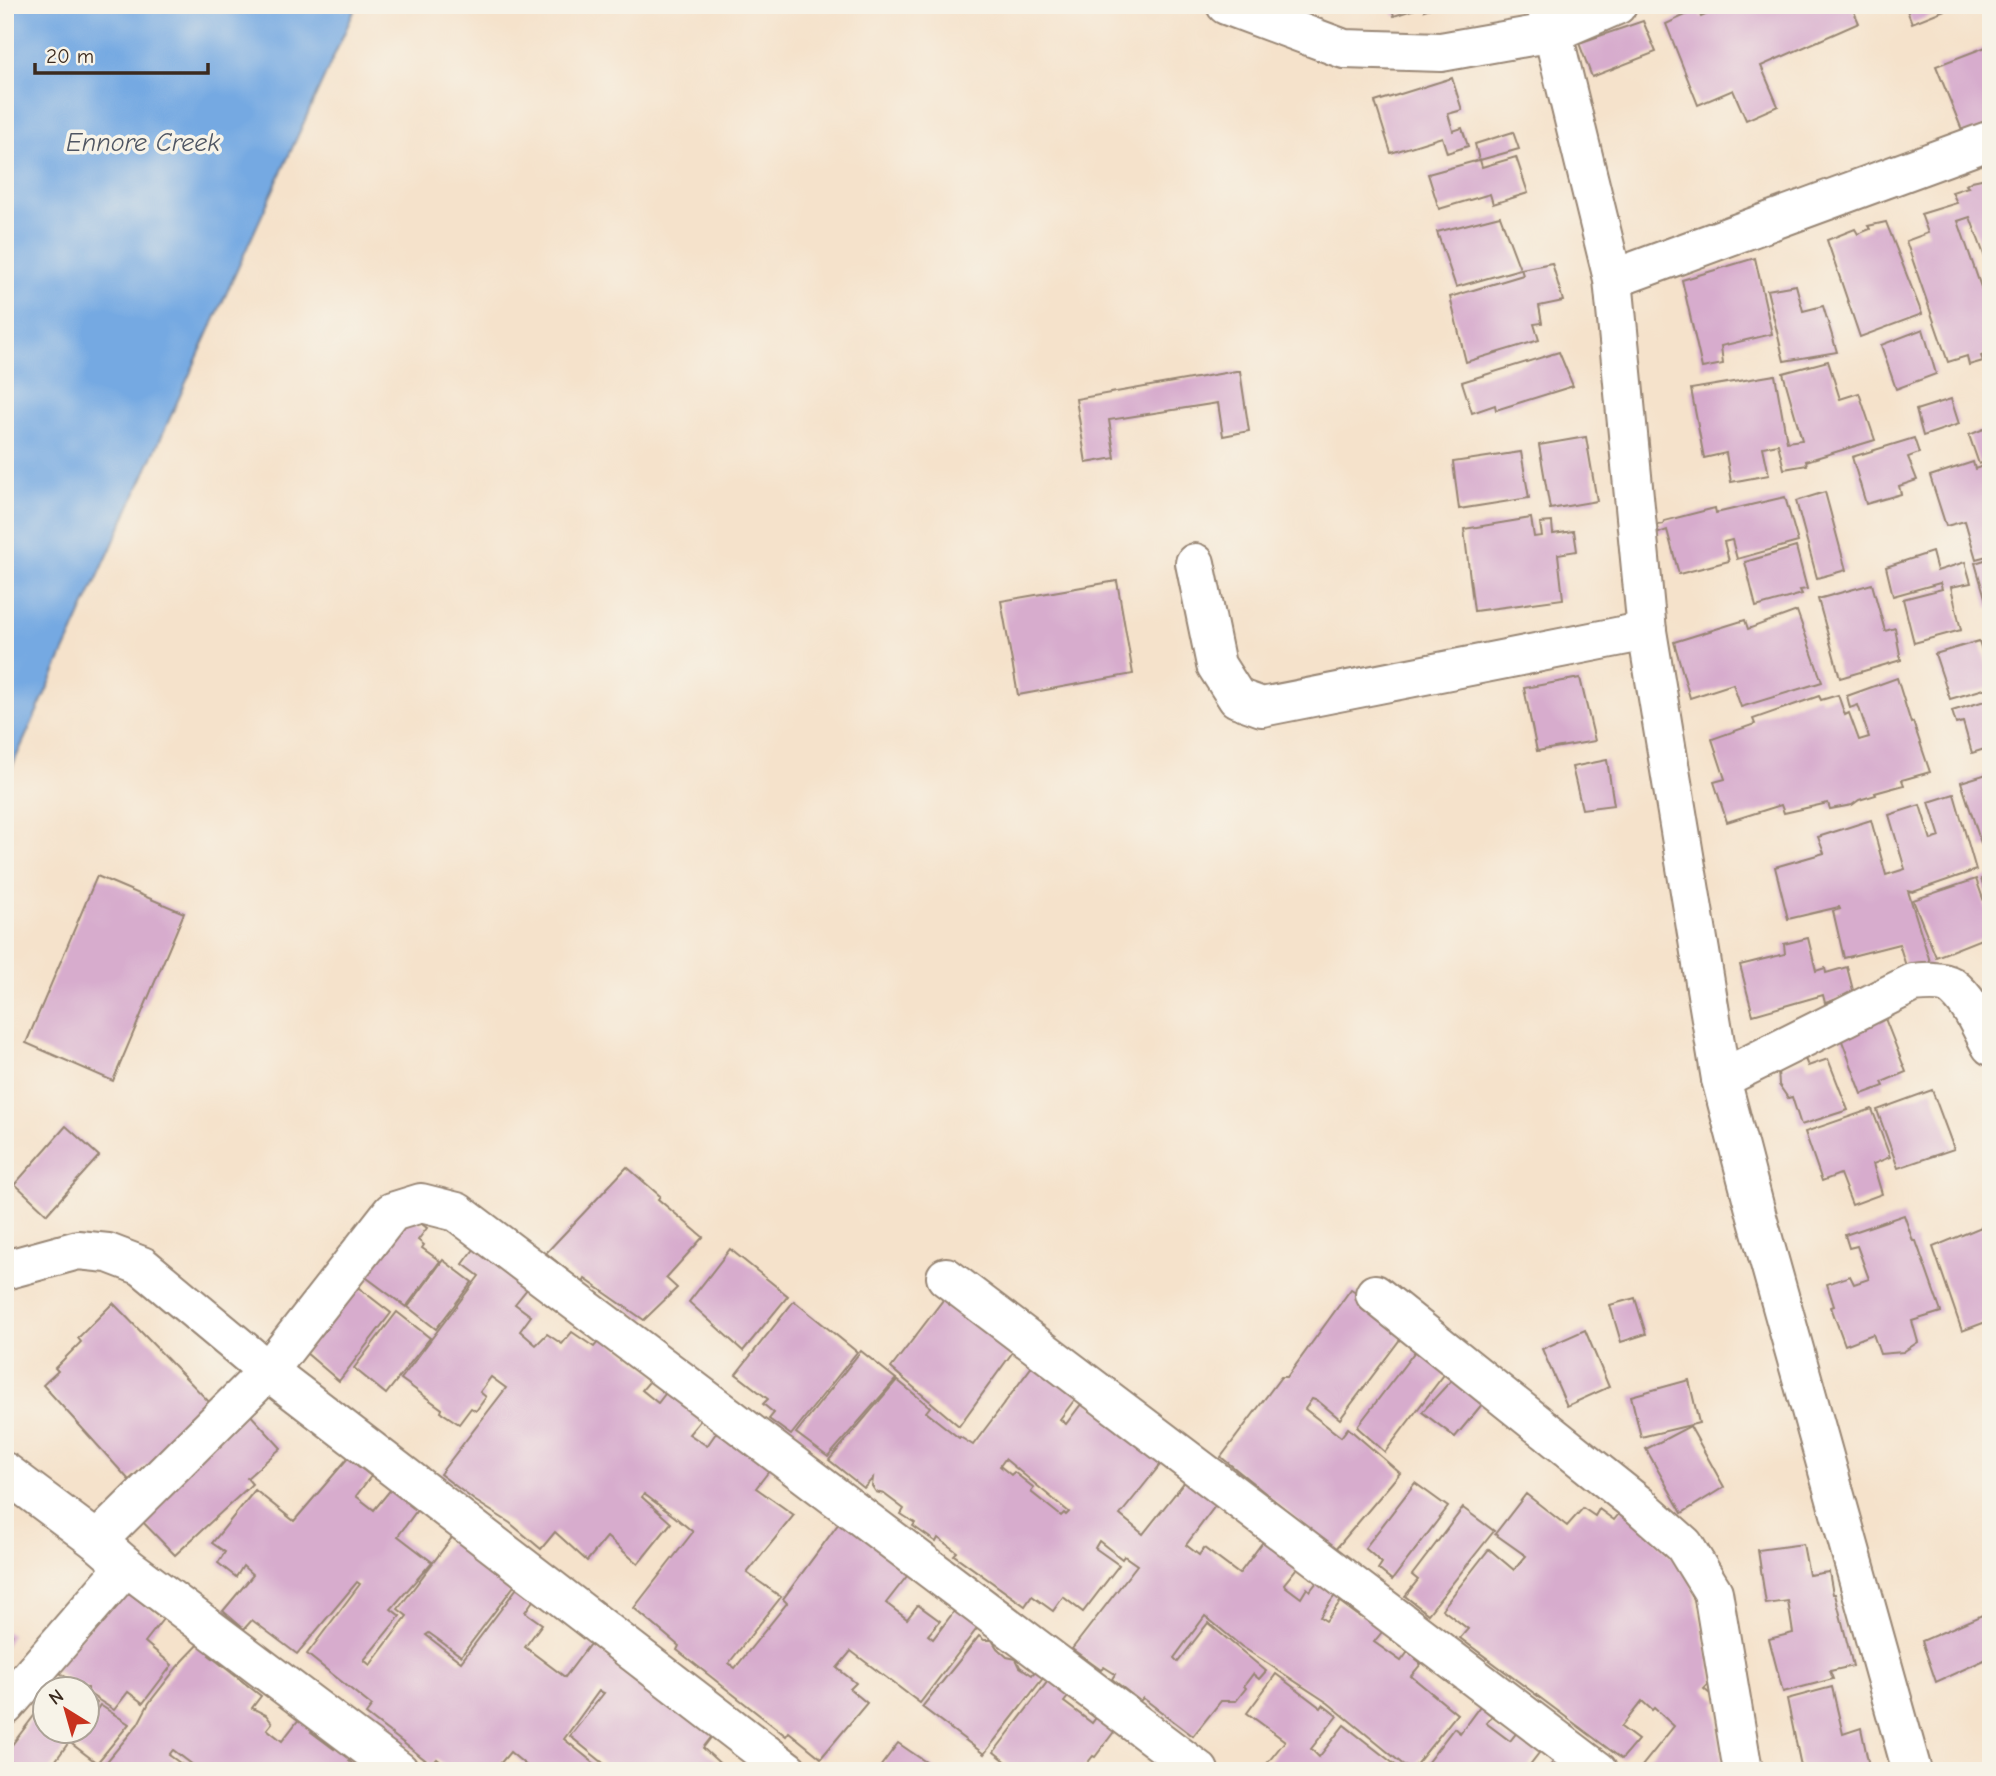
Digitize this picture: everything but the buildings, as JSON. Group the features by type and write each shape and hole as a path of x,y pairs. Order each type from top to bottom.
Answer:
{"street":[{"path":"1226,5 1345,49 1441,52 1550,18 1617,5"},
{"path":"1550,18 1613,279 1647,631 1721,1079 1912,1771"},
{"path":"1613,279 1991,140"},
{"path":"1195,563 1216,665 1237,698 1262,707 1647,631"},
{"path":"1721,1079 1913,983 1950,985 1971,1009 1991,1046"},
{"path":"97,1541 268,1371 392,1212 421,1203 457,1212 1199,1771"},
{"path":"5,1270 78,1251 108,1253 142,1266 268,1371 788,1771"},
{"path":"946,1277 1598,1771"},
{"path":"1375,1294 1639,1504 1684,1545 1713,1592 1743,1771"},
{"path":"5,1472 399,1771"},
{"path":"5,1706 126,1566"}],"water":[{"name":"Ennore Creek","path":"5,5 357,5 5,782"}]}
